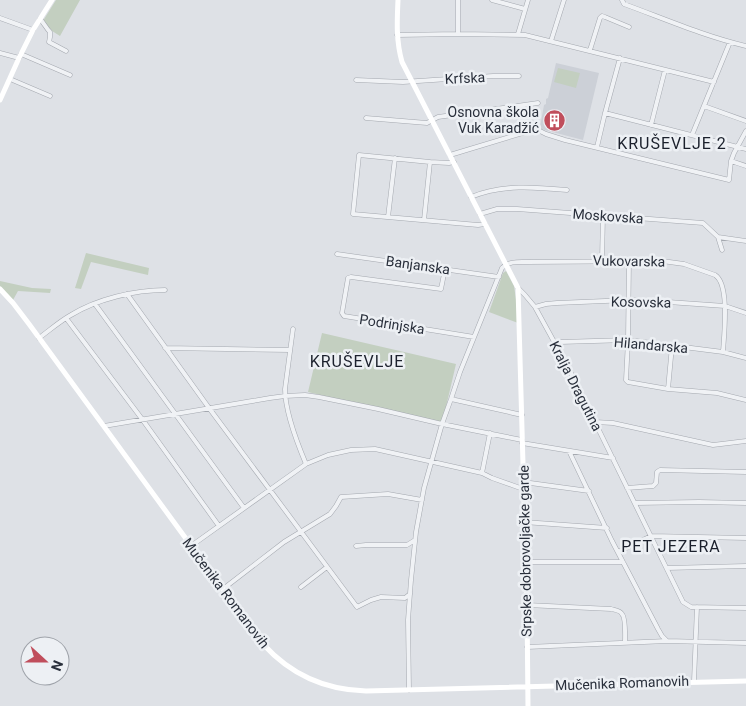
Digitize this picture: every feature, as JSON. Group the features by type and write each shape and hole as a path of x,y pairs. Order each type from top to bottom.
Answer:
{"street":[{"path":"0,100 33,30 52,0"},
{"name":"Srpske dobrovoljačke garde","path":"398,0 397,35 402,62 518,288 528,706"},
{"path":"458,0 458,34"},
{"path":"492,0 526,9"},
{"path":"518,34 528,0"},
{"path":"551,41 564,0"},
{"path":"622,0 624,4 746,46"},
{"path":"590,50 602,16 629,27"},
{"path":"0,18 33,30"},
{"path":"40,19 45,28 50,32 49,42 66,51"},
{"path":"397,35 525,34 714,82"},
{"path":"692,135 730,42"},
{"path":"0,53 20,56 70,75"},
{"path":"597,148 620,58"},
{"path":"650,125 665,70"},
{"name":"Krfska","path":"356,80 403,82 519,76"},
{"path":"10,78 50,96"},
{"path":"366,118 427,123 438,117 538,103"},
{"path":"704,106 746,121"},
{"path":"605,113 746,149"},
{"path":"450,155 510,138 534,128 556,137 597,148 729,180 731,162 737,146 746,131"},
{"path":"454,162 430,162 359,155 353,214 478,225 485,224"},
{"path":"388,217 395,158"},
{"path":"424,220 430,162"},
{"path":"731,162 746,166"},
{"path":"471,197 495,190 520,187 567,190"},
{"name":"Moskovska","path":"480,214 502,209 703,223 718,237"},
{"path":"602,260 603,215"},
{"path":"722,250 718,237 746,241"},
{"name":"Banjanska","path":"337,254 499,277"},
{"path":"629,260 626,380 628,382 668,389 717,393 746,400"},
{"name":"Vukovarska","path":"506,264 509,262 662,260 684,264 714,275 722,282 726,313 723,352"},
{"path":"409,690 408,620 415,540 422,500 431,461 460,372 502,268 506,264"},
{"name":"Podrinjska","path":"445,269 441,289 348,278 342,313 344,316 474,337"},
{"name":"Kralja Dragutina","path":"518,288 535,307 555,344 683,602 688,606 697,607"},
{"name":"Mučenika Romanovih","path":"0,289 39,338 268,650 302,675 324,685 360,690 746,680"},
{"path":"39,338 72,314 95,304 127,294 149,290 165,290"},
{"path":"127,294 269,490 357,607 381,597 405,598 410,602"},
{"name":"Kosovska","path":"535,307 557,302 629,300 725,306 746,313"},
{"path":"95,304 244,508"},
{"path":"66,318 219,526"},
{"path":"293,329 285,396 306,464"},
{"name":"Hilandarska","path":"555,344 560,342 628,340 723,352 746,358"},
{"path":"668,389 672,346"},
{"path":"165,348 290,350"},
{"path":"104,426 285,396 305,395 490,433 522,442 612,458"},
{"path":"452,399 454,401 522,415"},
{"path":"595,422 612,423 712,445 746,441"},
{"path":"482,473 490,433"},
{"path":"190,546 306,464 351,450 375,449 431,461 482,473 524,489"},
{"path":"569,451 623,562 658,629 667,641"},
{"path":"627,488 653,486 656,483 657,472 660,470 746,472"},
{"path":"523,482 589,492"},
{"path":"223,589 284,542 330,514 341,497 388,494 422,500"},
{"path":"635,503 746,503"},
{"path":"524,522 606,528"},
{"path":"618,552 651,536 746,538"},
{"path":"356,546 366,544 408,545 415,540"},
{"path":"408,545 414,552"},
{"path":"526,562 623,562"},
{"path":"667,568 746,566"},
{"path":"301,587 327,567"},
{"path":"405,598 410,594"},
{"path":"527,605 611,609 618,611 624,617 625,643"},
{"path":"694,681 697,607 746,608"},
{"path":"527,646 667,641 746,643"}],"shaded area":[{"path":"556,63 599,73 583,140 541,129 540,127"}],"green space":[{"path":"56,0 80,0 60,36 41,24"},
{"path":"558,68 580,73 576,88 554,82"},
{"path":"86,253 149,268 148,275 91,262 81,289 75,288"},
{"path":"506,271 514,286 518,323 489,312 503,273"},
{"path":"0,281 32,288 51,289 50,293 18,291 13,300 0,287"},
{"path":"322,333 456,364 442,424 308,392"}],"place":[{"name":"Osnovna škola Vuk Karadžić","path":"555,120"}],"district":[{"name":"KRUŠEVLJE 2","path":"672,143"},
{"name":"KRUŠEVLJE","path":"357,361"},
{"name":"PET JEZERA","path":"671,546"}]}
